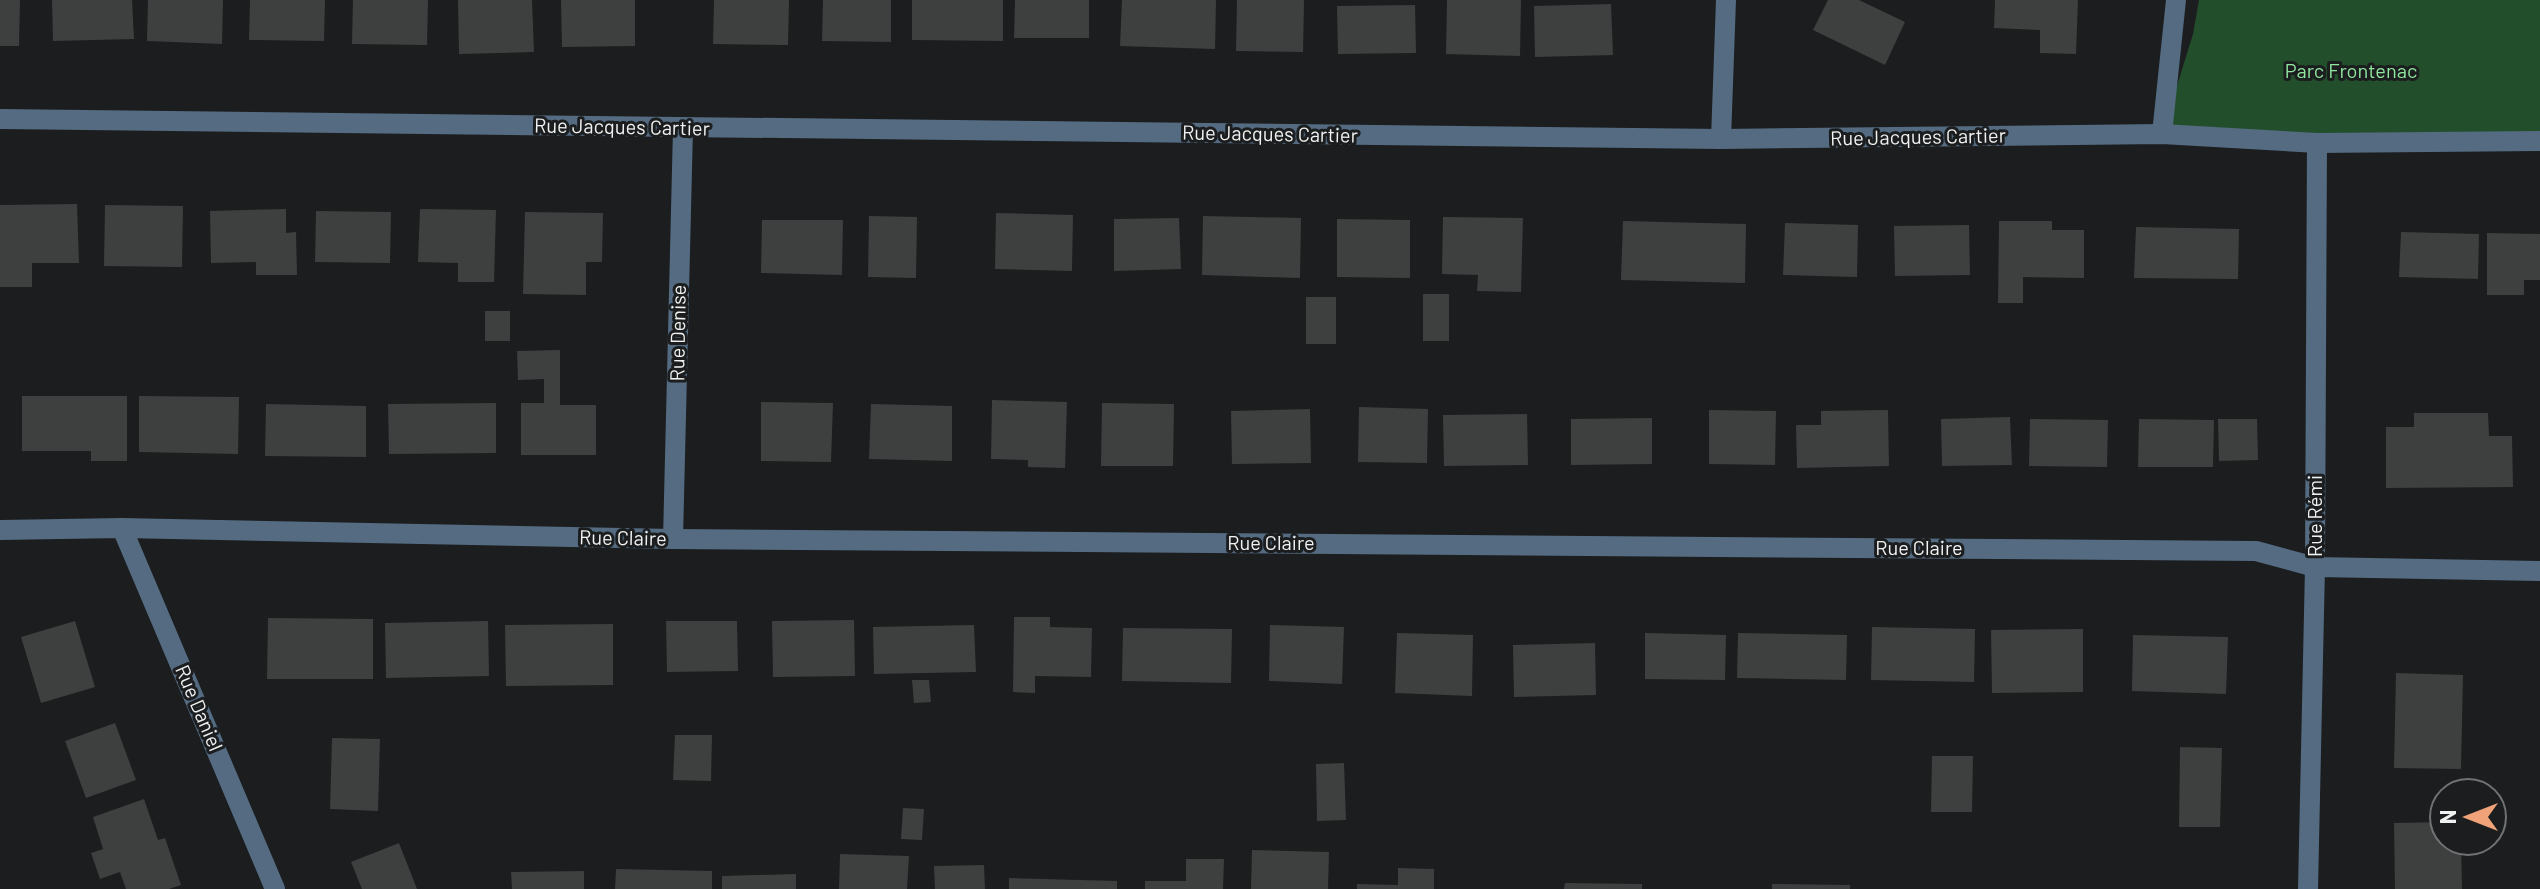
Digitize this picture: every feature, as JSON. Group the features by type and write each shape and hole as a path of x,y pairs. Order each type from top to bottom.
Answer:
{"street":[{"path":"1721,139 1726,0"},
{"path":"2162,134 2176,0"},
{"name":"Rue Jacques Cartier","path":"0,119 1721,139 2162,134 2317,143 2540,141"},
{"name":"Rue Denise","path":"673,539 683,128"},
{"name":"Rue Rémi","path":"2308,889 2315,567 2317,143"},
{"name":"Rue Claire","path":"0,530 122,528 673,539 2256,551 2315,567 2540,571"},
{"name":"Rue Daniel","path":"122,528 275,889"}],"green space":[{"name":"Parc Frontenac","path":"2199,0 2540,0 2540,141 2162,134 2193,34"}],"building":[{"path":"0,0 20,0 19,46 0,46"},
{"path":"52,0 132,0 134,39 53,41"},
{"path":"148,0 223,0 222,44 147,41"},
{"path":"250,0 325,0 324,41 249,40"},
{"path":"353,0 428,0 427,45 352,44"},
{"path":"458,0 532,0 534,52 459,54"},
{"path":"561,0 635,0 635,46 562,47"},
{"path":"714,0 789,0 788,45 713,44"},
{"path":"823,0 891,0 891,42 822,41"},
{"path":"912,0 1003,0 1003,41 912,40"},
{"path":"1015,0 1089,0 1089,38 1014,38"},
{"path":"1122,0 1216,0 1215,49 1120,46"},
{"path":"1237,0 1304,0 1303,52 1236,51"},
{"path":"1447,0 1521,0 1520,56 1446,54"},
{"path":"1828,0 1859,0 1905,22 1885,65 1813,30"},
{"path":"1995,0 2078,0 2076,54 2040,53 2040,30 1994,28"},
{"path":"1611,4 1613,55 1535,57 1534,6"},
{"path":"1415,5 1416,53 1338,54 1337,6"},
{"path":"77,204 79,263 32,263 32,287 0,287 0,205"},
{"path":"105,205 183,206 182,267 104,266"},
{"path":"286,209 286,233 296,232 297,275 256,275 256,262 211,263 210,211"},
{"path":"420,209 496,210 494,282 458,282 458,263 418,262"},
{"path":"316,211 391,212 390,263 315,262"},
{"path":"525,212 603,213 602,262 586,262 586,295 523,294"},
{"path":"996,213 1073,215 1072,271 995,269"},
{"path":"869,216 917,217 916,278 868,277"},
{"path":"1203,216 1301,218 1300,278 1202,275"},
{"path":"1443,217 1523,218 1521,292 1477,291 1478,275 1442,274"},
{"path":"1179,218 1181,269 1114,271 1114,219"},
{"path":"1337,219 1410,220 1410,278 1337,277"},
{"path":"762,220 843,220 842,275 761,273"},
{"path":"1623,221 1746,224 1745,283 1621,280"},
{"path":"1999,221 2052,221 2052,230 2084,230 2084,278 2023,277 2023,303 1998,303"},
{"path":"1785,223 1858,225 1857,277 1783,275"},
{"path":"1969,225 1970,275 1895,276 1894,226"},
{"path":"2136,227 2239,229 2238,279 2134,278"},
{"path":"2401,232 2479,234 2478,279 2399,277"},
{"path":"2487,233 2540,234 2540,280 2524,280 2524,295 2487,295"},
{"path":"1423,294 1449,294 1449,341 1423,341"},
{"path":"1306,297 1336,297 1336,344 1306,344"},
{"path":"485,311 510,311 510,341 485,341"},
{"path":"560,350 560,405 596,405 596,455 521,455 521,403 544,403 544,379 518,380 517,351"},
{"path":"22,396 127,396 127,461 91,461 91,451 22,451"},
{"path":"139,396 239,397 238,454 139,452"},
{"path":"992,400 1067,402 1065,468 1028,467 1028,460 991,459"},
{"path":"761,402 833,403 831,462 761,461"},
{"path":"496,403 496,453 389,454 388,404"},
{"path":"1102,403 1174,404 1173,466 1101,466"},
{"path":"266,404 366,406 366,457 265,456"},
{"path":"871,404 952,406 952,461 869,459"},
{"path":"1359,407 1428,409 1427,463 1358,462"},
{"path":"1310,409 1311,463 1232,464 1231,411"},
{"path":"1709,410 1776,411 1775,465 1709,464"},
{"path":"1888,410 1889,466 1797,468 1796,425 1821,425 1821,411"},
{"path":"2414,413 2488,413 2489,436 2512,436 2513,487 2386,488 2386,427 2414,427"},
{"path":"1527,414 1528,465 1444,466 1443,415"},
{"path":"2010,417 2012,465 1942,466 1941,419"},
{"path":"1652,418 1652,464 1571,465 1571,419"},
{"path":"2030,419 2108,420 2107,467 2029,466"},
{"path":"2139,419 2214,420 2213,467 2138,467"},
{"path":"2218,419 2257,419 2258,460 2219,461"},
{"path":"1014,617 1050,617 1050,627 1092,628 1091,677 1035,676 1035,693 1013,692"},
{"path":"268,618 373,619 373,679 267,679"},
{"path":"854,620 855,676 773,677 772,621"},
{"path":"75,621 95,687 41,703 21,637"},
{"path":"488,621 489,676 386,678 385,623"},
{"path":"666,621 737,621 738,671 667,672"},
{"path":"613,624 613,685 506,686 505,625"},
{"path":"974,625 976,672 874,674 873,627"},
{"path":"1270,625 1344,627 1342,684 1269,681"},
{"path":"1872,627 1975,629 1974,682 1871,680"},
{"path":"1123,628 1232,629 1231,683 1122,681"},
{"path":"2083,629 2083,692 1992,693 1991,630"},
{"path":"1397,633 1473,635 1472,696 1395,693"},
{"path":"1645,633 1726,635 1725,680 1645,679"},
{"path":"1738,633 1847,635 1846,680 1737,678"},
{"path":"2133,635 2228,637 2226,694 2132,691"},
{"path":"1595,643 1596,695 1514,697 1513,645"},
{"path":"2396,673 2463,675 2461,769 2394,768"},
{"path":"912,680 929,680 931,702 914,703"},
{"path":"115,723 136,780 86,798 65,741"},
{"path":"675,735 712,735 711,781 673,780"},
{"path":"332,738 380,739 378,811 330,809"},
{"path":"2180,747 2222,748 2220,827 2179,827"},
{"path":"1932,756 1973,756 1972,812 1931,812"},
{"path":"1344,763 1346,820 1317,821 1316,764"},
{"path":"144,799 158,840 165,838 181,885 169,889 126,889 120,872 100,879 91,853 103,849 93,817"},
{"path":"903,808 924,809 922,840 901,839"},
{"path":"2428,822 2428,857 2461,857 2462,889 2395,889 2394,823"},
{"path":"399,843 417,889 362,889 351,862"},
{"path":"1252,850 1329,852 1328,889 1251,889"},
{"path":"840,854 909,856 907,889 839,889"},
{"path":"1186,859 1224,859 1223,889 1145,889 1145,881 1186,881"},
{"path":"984,865 985,889 935,889 934,866"},
{"path":"1398,868 1434,869 1434,889 1357,889 1357,884 1398,885"},
{"path":"616,869 712,871 712,889 615,889"},
{"path":"584,871 584,889 512,889 511,872"},
{"path":"796,874 796,889 722,889 722,876"},
{"path":"1009,878 1117,881 1117,889 1009,889"},
{"path":"1565,883 1642,884 1642,889 1564,889"},
{"path":"1772,884 1850,885 1850,889 1772,889"}]}
